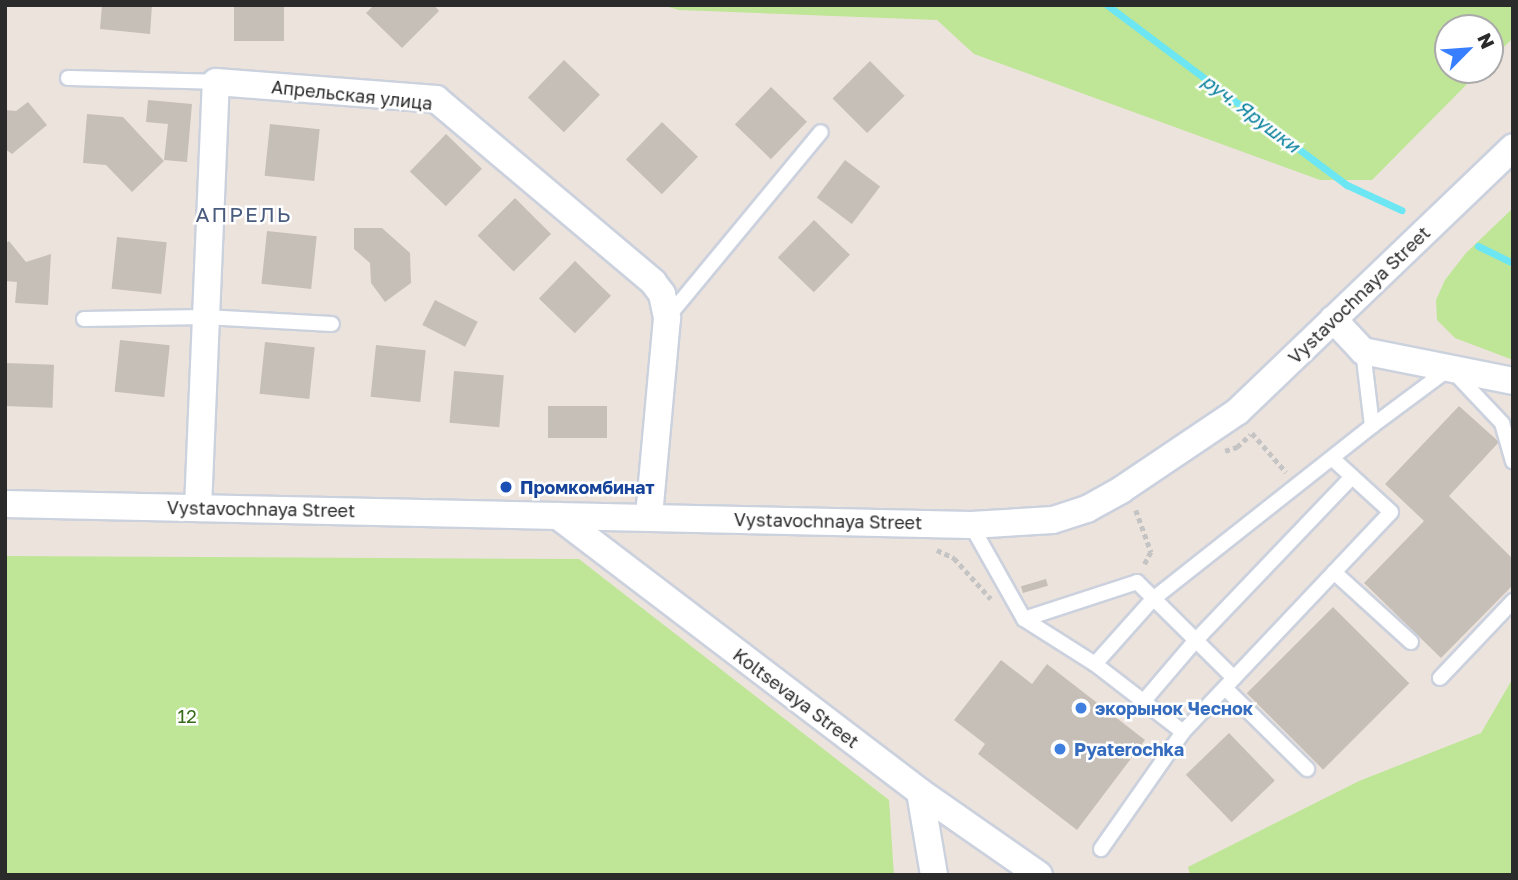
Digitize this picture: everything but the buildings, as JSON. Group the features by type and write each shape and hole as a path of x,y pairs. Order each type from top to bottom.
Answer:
{"street":[{"path":"198,508 216,82"},
{"name":"Апрельская улица","path":"216,82 436,99 653,282 662,294 667,318 649,517"},
{"name":"Vystavochnaya Street","path":"5,504 971,525 1053,520 1087,509 1121,491 1238,411 1513,147"},
{"path":"1333,319 1363,351 1513,381"},
{"name":"Koltsevaya Street","path":"558,516 919,792 1039,875"},
{"path":"919,792 934,875"}],"lane":[{"path":"68,78 216,82"},
{"path":"667,318 821,132"},
{"path":"83,319 205,317 332,324"},
{"path":"1363,351 1372,426"},
{"path":"1094,664 1153,599 1372,426 1450,368 1502,423 1513,461"},
{"path":"1101,849 1182,732 1391,512 1333,459"},
{"path":"1143,702 1196,640 1352,477"},
{"path":"971,525 1024,619 1094,664 1182,732"},
{"path":"1334,572 1411,642"},
{"path":"1024,619 1137,582 1196,640 1230,683 1307,769"},
{"path":"1440,678 1513,601"}],"path":[{"path":"1252,433 1299,486"},
{"path":"1121,491 1139,513 1151,552 1137,582"}],"green space":[{"path":"662,5 1513,5 1513,38 1504,47 1504,14 1434,14 1434,84 1467,84 1372,180 1320,180 974,54 937,20 679,10"},
{"path":"1513,208 1513,360 1455,338 1437,320 1436,300 1445,280 1466,253"},
{"name":"12","path":"5,556 579,559 889,800 894,875 5,875"},
{"path":"1513,678 1513,875 1190,875 1188,867 1359,781 1481,733"}],"waterway":[{"name":"руч. Ярушки","path":"1107,5 1347,185 1401,210"},
{"name":"руч. Ярушки","path":"1478,246 1513,263"}],"place":[{"name":"Промкомбинат","path":"506,487"},
{"name":"экорынок Чеснок","path":"1081,708"},
{"name":"Pyaterochka","path":"1060,749"}],"district":[{"name":"АПРЕЛЬ","path":"244,214"}]}
